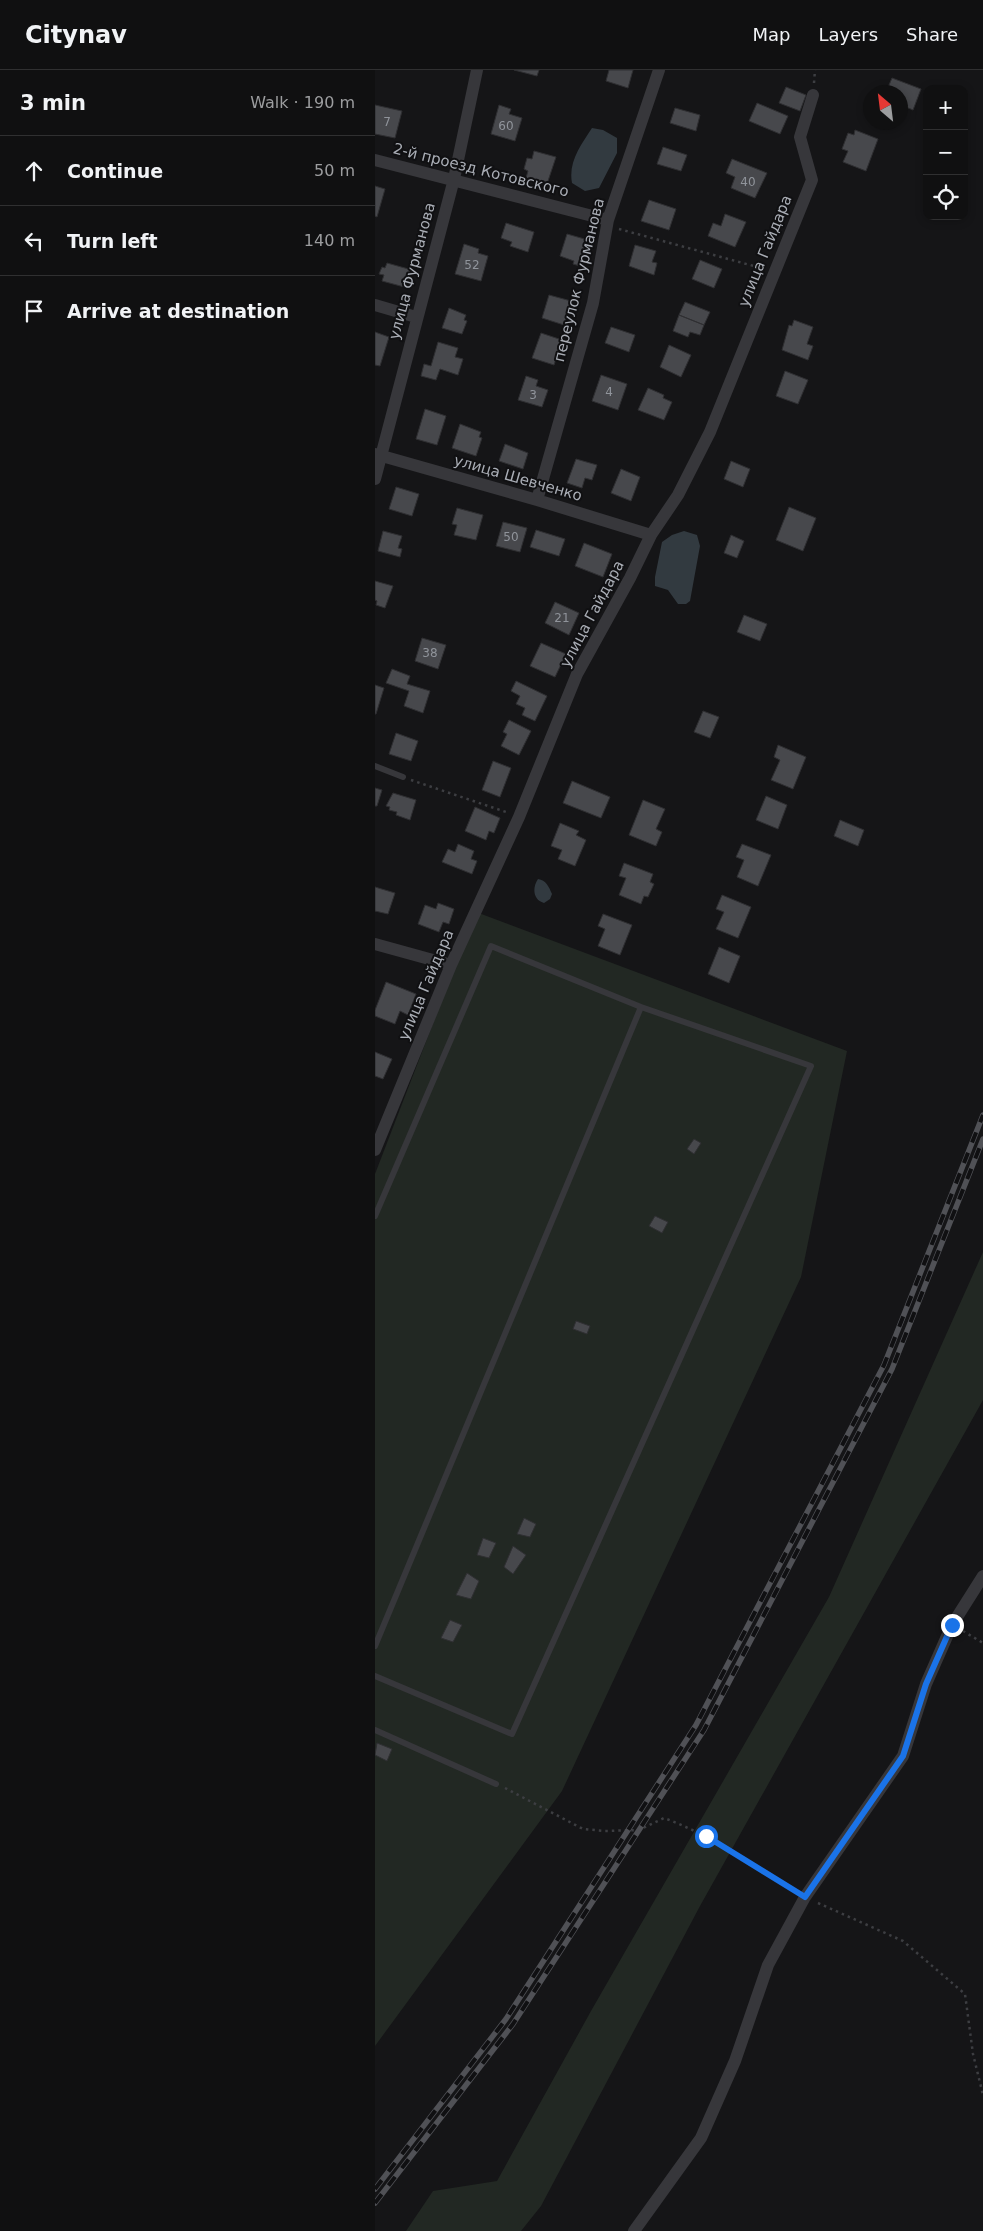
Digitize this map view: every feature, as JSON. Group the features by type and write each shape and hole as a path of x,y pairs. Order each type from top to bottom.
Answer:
{"street":[{"name":"улица Фурманова","path":"375,479 379,455 453,179 477,70"},
{"name":"переулок Фурманова","path":"537,500 593,303 608,223 659,70"},
{"name":"улица Гайдара","path":"375,1150 451,965 480,913 577,674 630,578 651,535 679,494 710,432 773,272 812,180 800,137 813,95"},
{"name":"2-й проезд Котовского","path":"375,160 453,179 608,223"},
{"path":"375,305 416,317"},
{"name":"улица Шевченко","path":"379,455 651,535"},
{"path":"375,944 451,965"},
{"path":"634,2231 701,2138 735,2061 768,1965 805,1897 903,1756 926,1684 952,1625 983,1576"}],"lane":[{"path":"375,766 403,777"},
{"path":"375,1216 491,946 641,1007 811,1066 512,1734 375,1676"},
{"path":"375,1646 641,1007"},
{"path":"375,1730 496,1784"}],"path":[{"path":"608,223 773,272"},
{"path":"403,777 519,817"},
{"path":"952,1625 983,1643"},
{"path":"496,1784 583,1829 605,1832 639,1830 663,1818 682,1825 706,1836 805,1897 903,1941 965,1994 973,2054 983,2095"}],"shaded area":[{"path":"592,128 603,130 617,138 617,153 599,188 585,191 572,183 571,175 576,154"},
{"path":"684,531 697,535 700,546 690,601 686,604 678,604 668,590 655,586 655,577 662,542 672,535"},
{"path":"538,879 545,882 552,894 550,899 544,903 538,899 534,890"},
{"path":"476,912 847,1051 801,1277 562,1791 375,2046 375,1174"},
{"path":"983,1252 983,1400 700,1906 541,2206 521,2231 406,2231 433,2191 497,2181 591,2011 829,1597"}],"building":[{"path":"514,70 539,70 537,76"},
{"path":"609,70 633,70 628,88 606,81"},
{"path":"892,78 921,89 913,110 908,108 908,85 889,85"},
{"path":"786,87 806,95 800,111 779,103"},
{"path":"757,103 788,116 780,134 749,121"},
{"path":"375,105 402,111 395,138 375,134"},
{"path":"499,105 511,109 509,114 522,118 515,141 491,134"},
{"path":"675,108 700,115 696,131 670,123"},
{"path":"855,130 878,139 866,171 843,162 848,151 842,149 848,133 854,135"},
{"path":"663,147 687,155 681,171 657,164"},
{"path":"534,151 556,157 547,184 526,178 528,171 524,169 527,158 532,159"},
{"path":"732,159 767,173 755,198 731,188 735,177 726,173"},
{"path":"375,186 385,189 377,217 375,216"},
{"path":"649,200 676,209 669,230 641,221"},
{"path":"725,214 746,222 735,247 708,236 713,223 721,226"},
{"path":"506,223 534,232 528,252 510,246 512,242 501,238"},
{"path":"567,234 588,240 580,266 573,264 574,261 560,256"},
{"path":"464,244 479,249 478,253 488,256 481,281 455,274"},
{"path":"635,245 656,251 652,262 657,263 654,275 629,266"},
{"path":"700,260 722,269 714,288 692,279"},
{"path":"387,263 412,270 408,288 382,281 384,275 379,274 382,267 385,268"},
{"path":"549,295 571,301 564,325 542,318"},
{"path":"685,302 710,312 704,325 679,315"},
{"path":"449,308 466,315 464,320 467,321 462,334 442,328"},
{"path":"679,315 704,325 700,335 690,332 688,337 673,331"},
{"path":"794,320 813,327 807,344 813,346 808,360 782,350 789,325 792,326"},
{"path":"611,327 635,335 629,352 605,343"},
{"path":"375,332 389,337 380,366 375,365"},
{"path":"541,333 562,340 554,365 532,358"},
{"path":"438,342 458,348 455,357 463,359 458,375 440,369 436,380 421,376 424,364 431,366"},
{"path":"669,345 691,355 681,377 660,367"},
{"path":"785,371 808,380 798,404 776,396"},
{"path":"601,375 627,384 618,410 592,401"},
{"path":"526,376 538,380 536,386 548,390 542,407 518,400"},
{"path":"648,388 664,395 663,398 672,402 664,420 638,410"},
{"path":"425,409 446,416 437,445 416,439"},
{"path":"460,424 481,432 479,437 482,438 476,456 452,448"},
{"path":"505,444 528,453 523,469 499,461"},
{"path":"576,459 597,465 592,480 585,478 582,488 567,483"},
{"path":"731,461 750,469 743,487 724,479"},
{"path":"621,469 640,477 631,501 611,493"},
{"path":"396,487 419,494 412,516 389,509"},
{"path":"789,507 816,518 803,551 776,540"},
{"path":"457,508 483,515 476,540 454,535 457,525 452,524"},
{"path":"503,522 527,528 520,552 496,546"},
{"path":"536,530 565,539 559,556 530,547"},
{"path":"383,531 402,536 398,548 402,549 400,557 378,551"},
{"path":"731,535 744,541 737,558 724,553"},
{"path":"584,543 612,554 603,577 575,566"},
{"path":"375,581 393,586 385,608 376,605"},
{"path":"555,602 579,613 569,635 545,623"},
{"path":"744,615 767,624 760,641 737,632"},
{"path":"422,638 446,645 438,669 415,661"},
{"path":"541,643 566,654 555,677 530,666"},
{"path":"392,669 410,676 407,684 430,691 423,713 404,706 409,691 386,683"},
{"path":"516,681 547,696 535,721 522,715 525,708 516,704 520,696 511,691"},
{"path":"375,685 384,688 376,714 375,714"},
{"path":"703,711 719,717 710,738 694,732"},
{"path":"509,720 531,731 519,755 501,746 507,734 503,732"},
{"path":"396,733 418,741 411,761 389,754"},
{"path":"778,745 806,757 793,789 771,780 780,760 774,757"},
{"path":"493,761 511,768 500,797 482,790"},
{"path":"572,781 610,797 601,818 563,803"},
{"path":"375,788 382,790 377,806 375,806"},
{"path":"393,793 416,800 410,820 396,815 397,812 389,810 390,807 386,806"},
{"path":"766,796 787,805 778,829 756,820"},
{"path":"643,800 665,809 656,829 662,832 656,846 629,835"},
{"path":"475,807 500,818 494,833 489,831 486,840 465,831"},
{"path":"840,820 864,830 858,846 834,836"},
{"path":"560,823 579,831 576,835 586,840 575,866 558,859 562,850 551,846"},
{"path":"458,844 474,851 471,859 477,861 472,874 442,862 448,849 455,852"},
{"path":"742,844 771,855 758,886 737,877 744,860 736,857"},
{"path":"624,863 653,874 650,882 654,884 648,897 644,896 641,904 619,895 626,878 619,876"},
{"path":"375,887 395,893 388,914 375,911"},
{"path":"722,895 751,907 738,938 716,929 724,912 716,909"},
{"path":"438,903 454,909 449,924 443,922 439,932 418,924 425,905 436,909"},
{"path":"603,914 632,925 620,955 598,946 605,929 598,926"},
{"path":"719,947 740,956 729,983 708,974"},
{"path":"386,982 416,994 408,1015 400,1011 395,1024 375,1016 375,1010"},
{"path":"375,1052 392,1059 383,1079 375,1076"},
{"path":"694,1139 701,1143 694,1154 687,1149"},
{"path":"655,1216 668,1222 662,1233 649,1226"},
{"path":"576,1321 590,1326 587,1334 573,1329"},
{"path":"524,1518 536,1524 530,1537 517,1534"},
{"path":"483,1538 496,1543 489,1558 477,1555"},
{"path":"513,1546 526,1555 513,1574 504,1567"},
{"path":"467,1573 479,1581 471,1599 456,1595"},
{"path":"450,1620 462,1625 453,1642 441,1638"},
{"path":"377,1743 392,1749 387,1761 375,1755"}],"railway":[{"path":"375,2189 506,2019 696,1725 884,1365 983,1115"},
{"path":"375,2203 513,2024 704,1730 892,1369 983,1139"}],"route":[{"path":"706,1836 805,1897 903,1756 926,1684 952,1625"}]}
